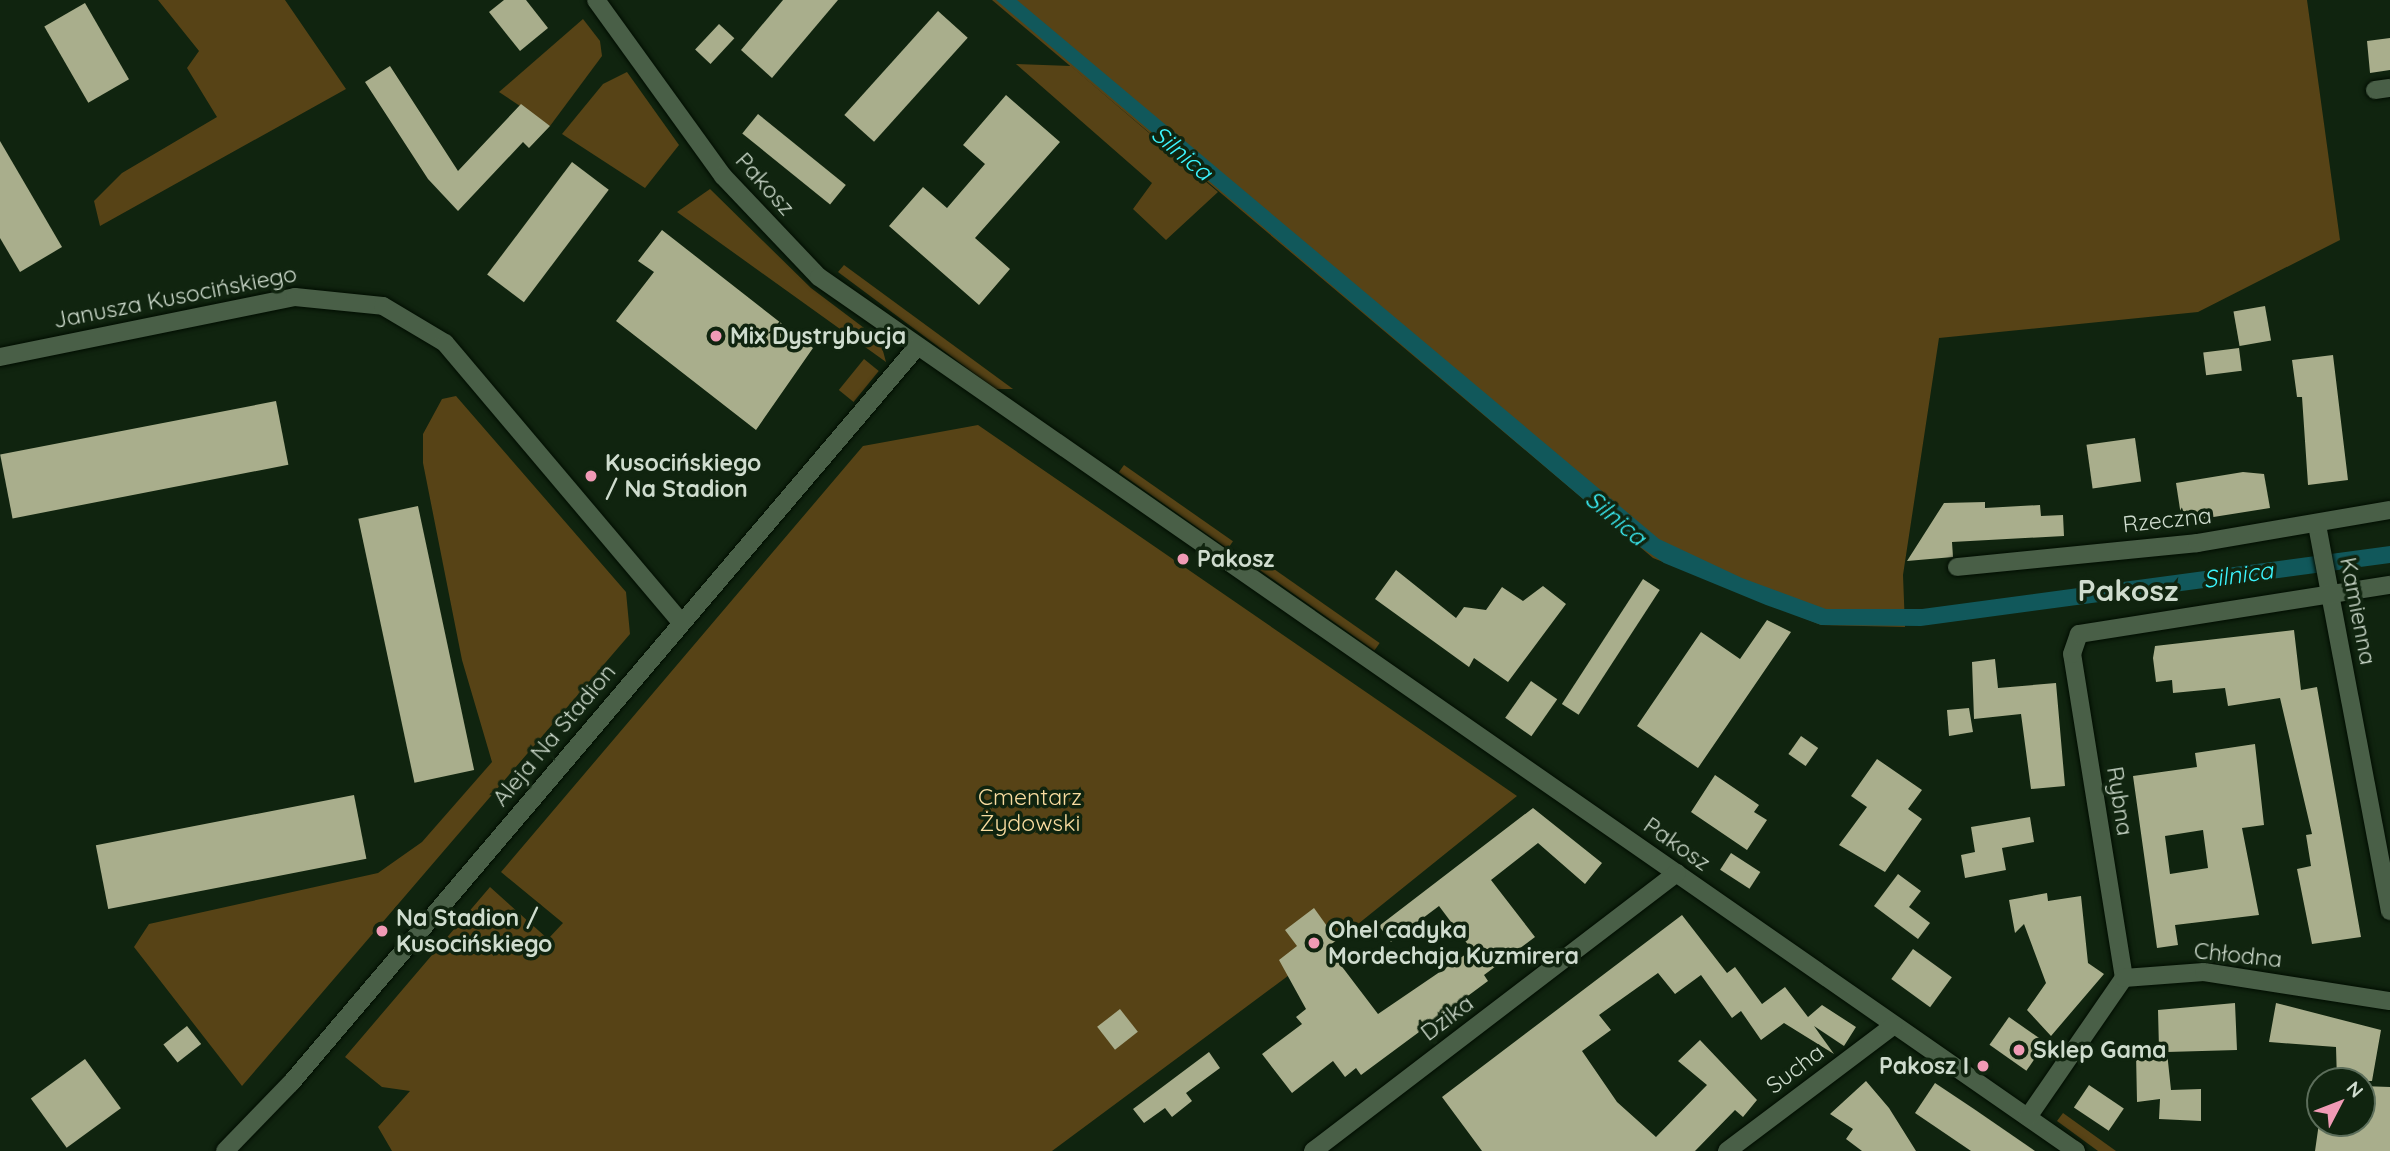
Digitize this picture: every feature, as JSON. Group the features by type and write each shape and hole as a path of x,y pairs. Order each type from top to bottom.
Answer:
{"street":[{"name":"Pakosz","path":"596,0 701,148 766,224 819,277 2076,1151"},
{"name":"Janusza Kusocińskiego","path":"0,357 296,297 383,306 445,342 681,622"},
{"name":"Aleja Na Stadion","path":"225,1151 282,1093 917,347"},
{"name":"Rzeczna","path":"1957,567 2319,534 2386,512"},
{"name":"Kamienna","path":"2319,534 2390,911"},
{"path":"2328,586 2390,585"},
{"name":"Rybna","path":"2124,978 2071,654 2079,634 2328,586"},
{"name":"Dzika","path":"1313,1151 1677,873"},
{"name":"Chłodna","path":"2124,978 2204,972 2390,1001"},
{"path":"2028,1117 2124,978"},
{"name":"Sucha","path":"1727,1151 1893,1026"}],"green space":[{"path":"158,0 285,0 346,89 100,226 94,201 122,173 217,117 187,68 199,51"},
{"path":"992,0 2307,0 2340,240 2198,312 1939,338 1903,575 1905,627 1821,625 1653,558"},
{"path":"583,19 600,41 602,56 550,126 499,92"},
{"path":"1016,64 1071,66 1218,192 1166,240 1133,209 1152,183"},
{"path":"627,72 679,145 645,188 562,134 603,84"},
{"path":"710,189 811,288 880,340 886,362 677,212"},
{"path":"844,265 1013,389 995,389 838,272"},
{"path":"864,359 879,371 854,402 839,390"},
{"path":"456,396 626,592 630,634 242,1086 134,947 149,924 378,873 422,842 492,762 462,660 423,463 423,434 442,399"},
{"name":"Cmentarz Żydowski","path":"978,425 1517,796 1358,924 1052,1151 392,1151 378,1127 410,1091 382,1087 345,1057 490,887 548,939 563,923 501,872 863,446"},
{"path":"1124,465 1233,541 1228,549 1119,472"},
{"path":"1251,553 1380,643 1374,650 1246,560"},
{"path":"2063,1113 2116,1151 2098,1151 2057,1121"}],"water":[{"name":"Silnica","path":"996,0 1017,0 1659,539 1742,578 1826,609 1922,609 2390,546 2390,563 1921,626 1821,625 1766,605 1664,563 1636,544"}],"building":[{"path":"504,0 526,0 548,28 520,51 489,12"},
{"path":"783,0 838,0 772,78 741,50"},
{"path":"85,3 129,79 88,103 44,27"},
{"path":"938,11 968,38 874,142 844,115"},
{"path":"719,24 734,38 710,64 695,50"},
{"path":"2390,38 2390,70 2370,73 2367,41"},
{"path":"390,66 458,171 521,104 550,126 529,148 523,142 458,211 428,179 365,82"},
{"path":"1006,95 1060,142 975,238 1010,269 979,305 889,226 923,187 947,208 985,164 963,145"},
{"path":"758,114 846,185 830,205 742,133"},
{"path":"0,141 62,247 20,272 0,238"},
{"path":"572,162 609,190 524,302 487,275"},
{"name":"Mix Dystrybucja","path":"662,230 813,348 756,430 616,321 654,272 638,261"},
{"path":"2265,306 2271,340 2240,346 2233,312"},
{"path":"2239,348 2242,371 2206,375 2203,352"},
{"path":"2333,355 2348,480 2308,485 2302,397 2297,397 2292,360"},
{"path":"276,401 288,465 13,518 0,455"},
{"path":"2135,438 2141,482 2093,488 2086,445"},
{"path":"2243,472 2264,474 2270,508 2182,522 2176,483"},
{"path":"1985,502 1985,508 2040,505 2041,516 2063,515 2064,536 1952,542 1953,557 1907,561 1944,503"},
{"path":"418,506 474,770 414,783 358,519"},
{"path":"1396,570 1456,618 1464,607 1486,610 1502,587 1523,601 1543,586 1566,604 1508,682 1474,658 1469,667 1375,599"},
{"path":"1643,579 1660,590 1579,715 1562,704"},
{"path":"1767,620 1791,632 1698,768 1637,726 1701,632 1740,659"},
{"path":"2294,630 2301,690 2317,687 2361,937 2312,944 2297,869 2311,866 2306,835 2312,834 2280,698 2228,706 2225,688 2173,693 2172,680 2156,682 2153,658 2155,646"},
{"path":"1995,659 1998,688 2056,683 2065,786 2031,789 2021,714 1974,719 1972,662"},
{"path":"1531,681 1557,699 1531,736 1505,718"},
{"path":"1969,708 1973,732 1949,736 1947,710"},
{"path":"1801,736 1818,748 1806,766 1788,754"},
{"path":"2255,744 2264,825 2242,828 2259,915 2175,925 2178,945 2157,948 2133,776 2197,767 2195,753","holes":["2203,830 2208,868 2170,874 2165,836"]},
{"path":"1877,759 1922,790 1908,809 1922,819 1885,872 1839,845 1867,807 1851,796"},
{"path":"1715,775 1759,805 1754,812 1767,820 1747,850 1691,812"},
{"path":"354,795 366,859 108,909 96,845"},
{"path":"1533,808 1602,863 1585,884 1538,843 1491,880 1535,937 1484,975 1488,981 1361,1075 1356,1068 1345,1077 1333,1061 1292,1093 1262,1054 1302,1024 1296,1017 1306,1009 1279,960 1297,946 1285,930 1314,908 1337,940 1327,947 1378,1014 1472,950 1439,906 1391,942 1379,926"},
{"path":"2030,817 2034,842 2002,848 2006,870 1965,878 1961,855 1975,852 1971,827"},
{"path":"1731,853 1760,872 1749,889 1720,870"},
{"path":"1898,874 1921,891 1909,907 1930,923 1918,939 1874,906"},
{"path":"2047,893 2048,901 2081,896 2088,963 2104,974 2051,1036 2027,1010 2046,983 2024,924 2015,933 2009,900"},
{"path":"1682,915 1727,973 1735,967 1762,1004 1785,987 1808,1017 1822,1005 1856,1027 1844,1046 1814,1026 1834,1054 1784,1023 1761,1040 1741,1011 1732,1018 1701,975 1675,994 1658,973 1599,1015 1611,1030 1582,1051 1617,1102 1656,1137 1707,1085 1678,1061 1700,1040 1757,1100 1743,1117 1735,1110 1695,1151 1482,1151 1442,1097"},
{"path":"1913,949 1952,977 1930,1007 1891,979"},
{"path":"2235,1003 2237,1050 2167,1052 2171,1090 2201,1089 2201,1121 2159,1119 2160,1099 2137,1102 2136,1053 2159,1049 2158,1010"},
{"path":"2276,1003 2381,1030 2374,1067 2337,1067 2336,1047 2269,1042"},
{"path":"1120,1009 1138,1032 1115,1050 1097,1027"},
{"path":"2009,1017 2046,1043 2026,1071 1989,1045"},
{"path":"187,1026 201,1044 178,1063 163,1044"},
{"path":"1209,1052 1220,1068 1186,1093 1192,1101 1172,1117 1165,1108 1144,1123 1133,1109"},
{"path":"85,1059 121,1108 67,1148 31,1098"},
{"path":"1866,1081 1889,1108 1916,1151 1862,1151 1846,1139 1853,1129 1830,1114"},
{"path":"1935,1083 2035,1151 1971,1151 1915,1113"},
{"path":"2089,1085 2124,1108 2109,1131 2074,1107"},
{"path":"2376,1086 2390,1087 2390,1151 2315,1151 2317,1137 2376,1137"}],"place":[{"name":"Mix Dystrybucja","path":"716,336"},
{"name":"Kusocińskiego / Na Stadion","path":"591,476"},
{"name":"Pakosz","path":"1183,559"},
{"name":"Na Stadion / Kusocińskiego","path":"382,931"},
{"name":"Ohel cadyka Mordechaja Kuzmirera","path":"1314,943"},
{"name":"Sklep Gama","path":"2019,1050"},
{"name":"Pakosz I","path":"1983,1066"}],"district":[{"name":"Pakosz","path":"2128,590"}]}
